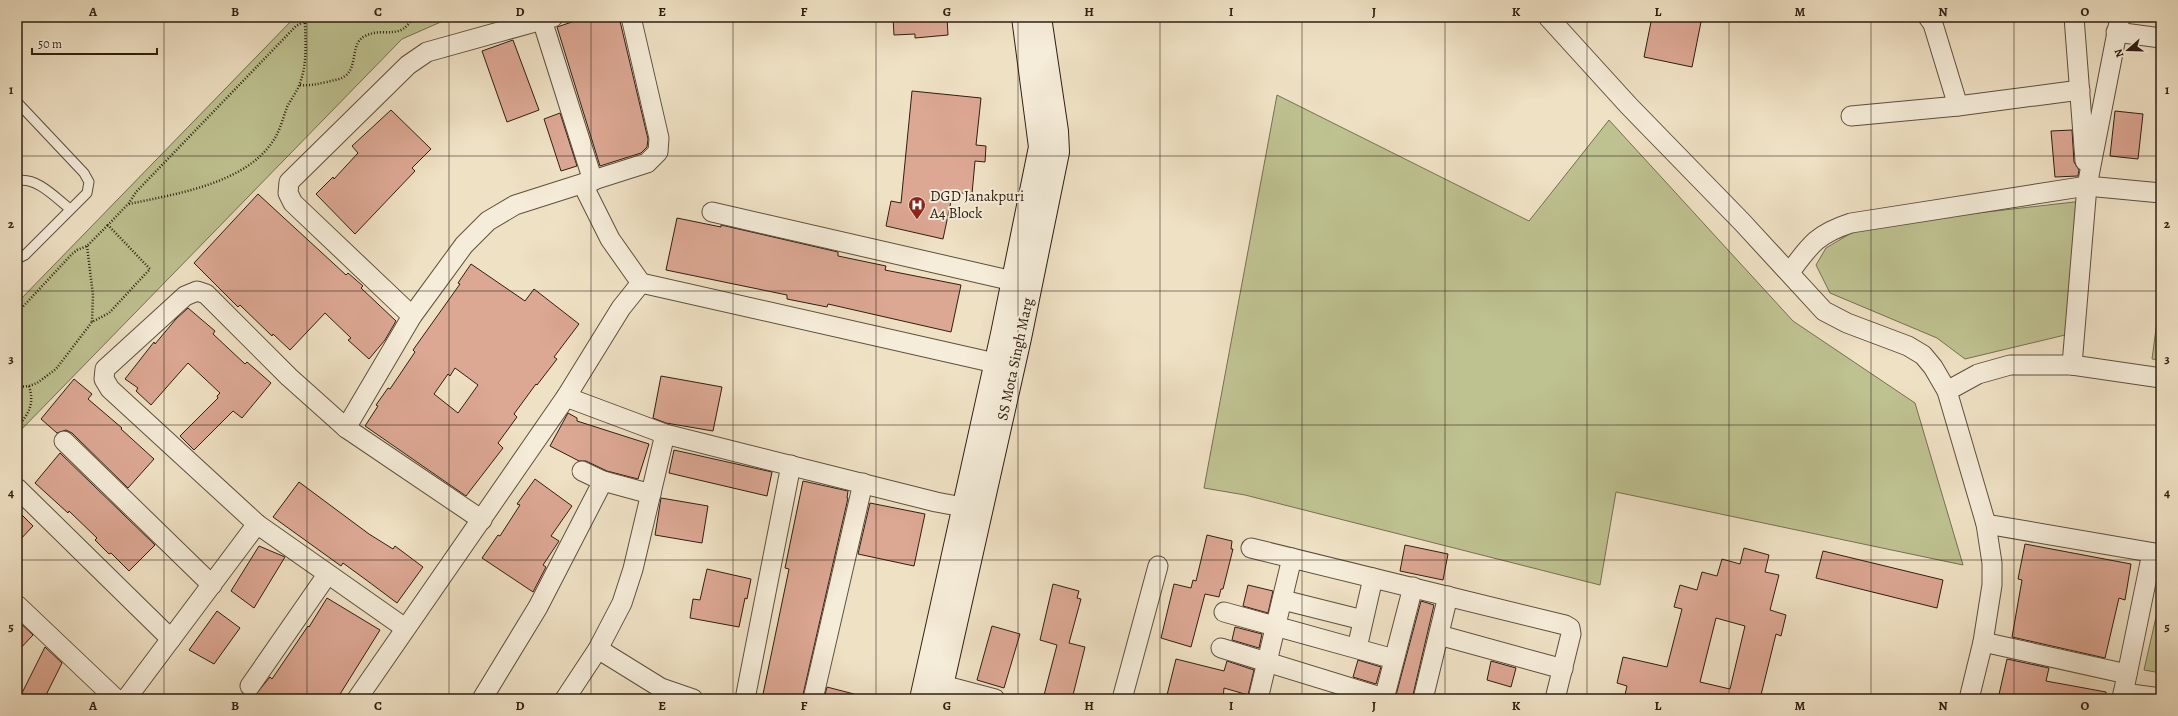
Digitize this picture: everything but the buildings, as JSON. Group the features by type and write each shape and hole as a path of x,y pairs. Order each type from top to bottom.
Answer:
{"street":[{"path":"346,428 412,316 464,245 488,221 515,205 647,163 658,152 659,138 631,17"},
{"name":"SS Mota Singh Marg","path":"940,692 972,509 995,363 1040,147 1023,17"},
{"name":"SS Mota Singh Marg","path":"921,699 1020,338 1058,152 1057,131 1040,17"},
{"path":"1548,17 1629,106 1790,272 1807,294 1824,311 1847,323 1908,346 1923,355 1933,367 1947,391 1986,524 1992,558 1992,585 1983,642 1969,699"},
{"path":"1928,17 1933,24 1958,106"},
{"path":"2074,17 2087,186"},
{"path":"412,316 293,203 288,193 289,182 408,65 426,52 548,19 588,183 610,239 641,283 995,363"},
{"path":"2072,365 2087,186 2118,25 2161,38"},
{"path":"1851,116 1958,106 2080,90"},
{"path":"1790,272 1810,244 1830,229 1851,223 2087,186 2161,193"},
{"path":"712,212 1013,281"},
{"path":"357,699 566,397 621,308 641,283"},
{"path":"405,628 327,575 257,524 110,389 104,379 105,369 185,296 197,291 206,294 289,377 346,428 482,520"},
{"path":"1947,391 1978,374 2010,364 2072,365 2161,378"},
{"path":"566,397 665,434 972,509"},
{"path":"564,699 598,649 622,603 633,569 665,434"},
{"path":"64,441 212,585"},
{"path":"744,699 791,465"},
{"path":"582,471 603,481 651,494"},
{"path":"482,699 538,607 603,481"},
{"path":"813,699 863,483"},
{"path":"17,488 171,639"},
{"path":"126,699 257,524"},
{"path":"1986,524 2156,554 2122,696 2161,698"},
{"path":"1251,548 1565,625 1570,628 1572,634 1555,699"},
{"path":"1258,699 1292,558"},
{"path":"1122,699 1158,566"},
{"path":"250,686 327,575"},
{"path":"1357,648 1373,578"},
{"path":"1221,648 1384,698 1413,587"},
{"path":"1423,699 1448,596"},
{"path":"1282,600 1363,620"},
{"path":"17,605 116,699"},
{"path":"1224,612 1394,659"},
{"path":"1439,635 1563,669"},
{"path":"1983,642 2127,674"},
{"path":"598,649 656,694 693,699"},
{"path":"940,692 995,699"}],"lane":[{"path":"17,102 84,173 89,182 87,193 25,255 17,259"},
{"path":"17,181 25,179 34,182 70,209"}],"path":[{"path":"300,84 311,86 344,76 350,70 356,46 362,37 373,33 400,31 405,28 413,17"},
{"path":"128,204 181,194 210,185 259,158 273,141 291,98 300,84 306,45 305,19"},
{"path":"17,313 72,254 87,246 108,225 128,204 136,192 296,26 305,19"},
{"path":"17,387 29,386 40,382 56,369 92,322 109,313 150,269 108,225"},
{"path":"87,246 93,295 92,322"},
{"path":"17,428 31,409 32,398 29,386"}],"green space":[{"path":"295,17 459,17 443,21 402,39 17,434 17,303"},
{"path":"1277,95 1529,221 1609,120 1793,321 1915,403 1963,565 1616,492 1600,585 1245,495 1204,488"},
{"path":"2083,201 2065,335 1965,359 1937,338 1830,293 1816,265 1826,248 1863,226"},
{"path":"2161,291 2161,360 2152,359"},
{"path":"2161,595 2161,673 2144,670"}],"place":[{"name":"DGD Janakpuri A4 Block","path":"917,220"}]}
